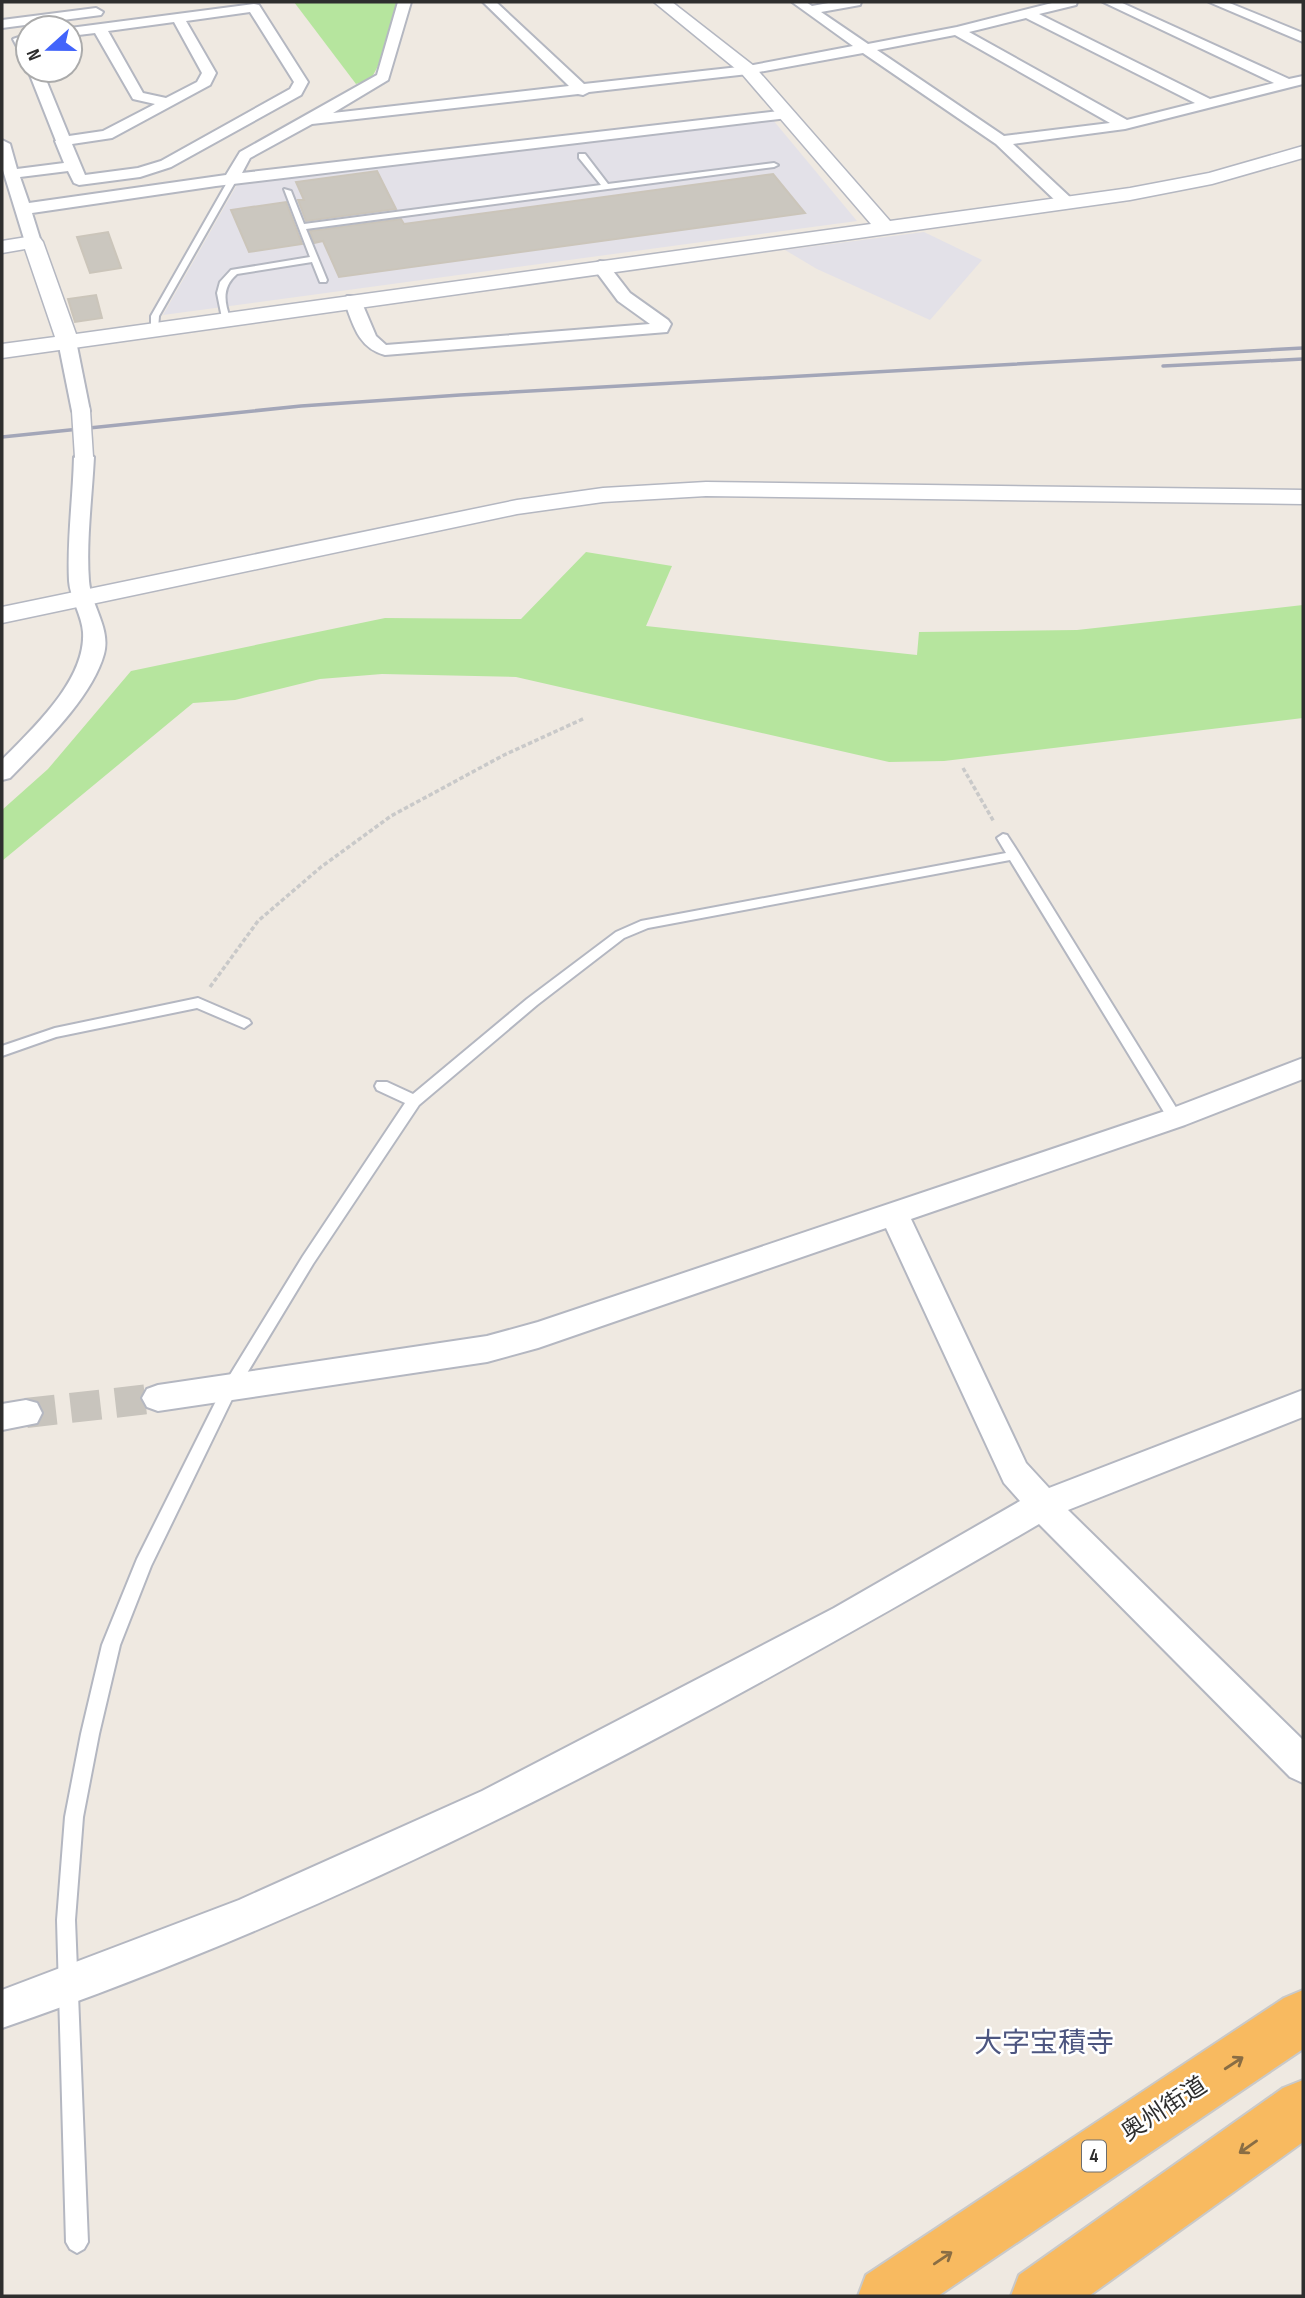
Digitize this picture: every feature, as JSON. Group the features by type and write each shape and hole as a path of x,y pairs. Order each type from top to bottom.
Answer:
{"highway":[{"name":"奥州街道","path":"887,2296 1303,2017"},
{"path":"1040,2296 1303,2108"}],"street":[{"path":"233,179 237,166 245,155 369,87 383,76 404,2"},
{"path":"489,2 583,91"},
{"path":"662,2 748,70 884,227"},
{"path":"804,6 855,2"},
{"path":"309,120 583,91 748,70 957,31 1030,14 1065,2"},
{"path":"1110,2 1296,82"},
{"path":"1216,2 1303,38"},
{"path":"1242,12 1255,2"},
{"path":"804,6 1001,141 1066,202"},
{"path":"41,84 79,180 140,172 166,164 296,92 301,82 254,8 84,31"},
{"path":"2,24 104,11"},
{"path":"1030,14 1208,104"},
{"path":"63,141 107,135 203,85 209,73 178,18"},
{"path":"99,29 138,96 168,103"},
{"path":"957,31 1125,125"},
{"path":"1001,141 1125,125 1296,82"},
{"path":"23,209 233,179 788,114"},
{"path":"2,144 67,341 81,411 83,457 79,583 94,630 93,654 74,692 46,729 2,773"},
{"path":"2,351 1178,186 1303,152"},
{"path":"11,174 73,166"},
{"path":"2,247 33,242"},
{"path":"353,300 370,342 377,349 385,350 661,328 662,324 624,297 600,266"},
{"path":"2,615 517,507 603,495 720,489 1303,497"},
{"path":"158,1398 487,1349 538,1335 1175,1118 1266,1085 1303,1068"},
{"path":"895,1215 1015,1473 1042,1505 1303,1765"},
{"path":"2,2009 245,1917 495,1804 846,1619 1042,1505 1303,1402"}],"lane":[{"path":"582,156 606,187"},
{"path":"302,227 774,165"},
{"path":"154,329 155,316 233,179"},
{"path":"287,191 323,280"},
{"path":"226,318 219,302 219,292 234,272 315,259"},
{"path":"1003,838 1175,1118"},
{"path":"77,2242 66,1920 74,1817 111,1645 143,1564 230,1388 309,1260 414,1101 576,968 620,935 645,924 1014,855"},
{"path":"2,1051 55,1033 198,1003 244,1023"},
{"path":"382,1086 414,1101"}],"path":[{"path":"198,1003 258,921 321,867 391,817 504,755 584,718"},
{"path":"963,768 1003,838"}],"shaded area":[{"path":"773,120 857,221 163,315 238,183"},
{"path":"924,232 982,260 930,320 817,269 785,250"}],"green space":[{"path":"294,2 397,2 385,53 371,79 356,84"},
{"path":"586,552 672,566 646,626 917,655 919,632 1077,630 1303,605 1303,718 944,761 889,762 516,677 382,674 320,679 235,700 193,703 2,861 2,810 48,769 131,671 385,618 521,619"}],"building":[{"path":"377,171 396,209 306,221 298,200 304,200 296,182"},
{"path":"773,174 805,213 339,277 323,241 314,243 310,231 401,219 404,224"},
{"path":"286,202 302,244 249,252 231,210"},
{"path":"108,232 121,268 90,273 77,237"},
{"path":"96,295 102,318 75,322 68,299"}],"tunnel":[{"path":"26,1413 158,1398"}],"railway":[{"path":"2,437 301,406 460,395 1303,348"},
{"path":"1163,366 1303,359"}],"district":[{"name":"大字宝積寺","path":"1044,2043"}]}
